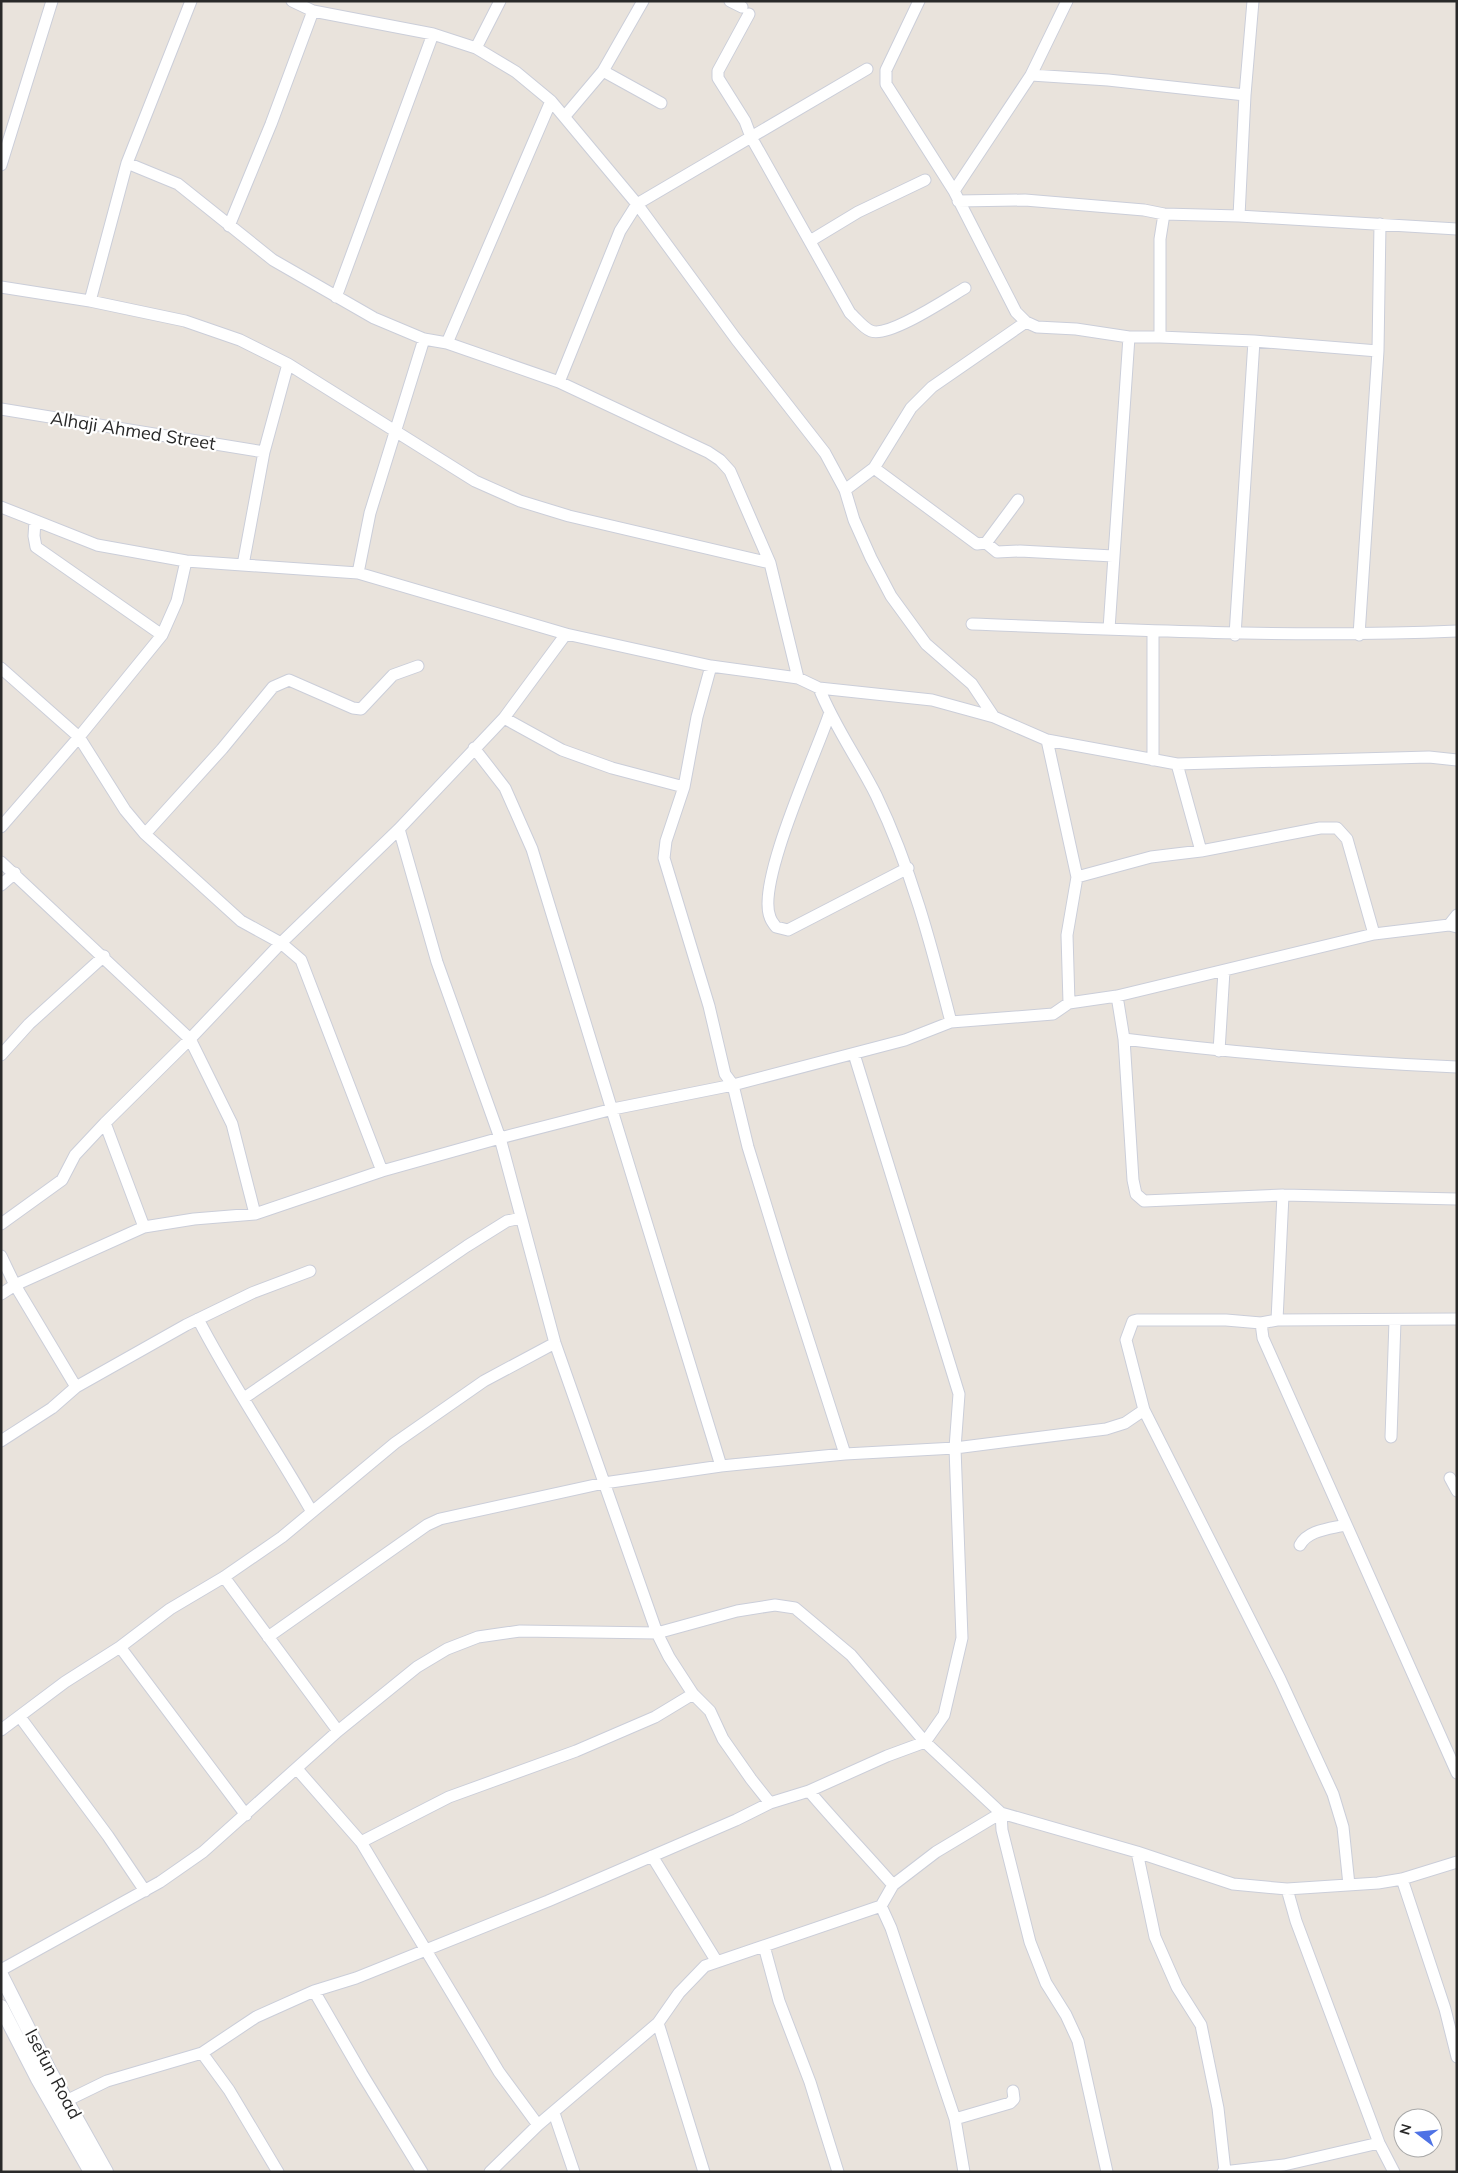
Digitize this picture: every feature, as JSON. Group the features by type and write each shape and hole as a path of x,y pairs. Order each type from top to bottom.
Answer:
{"street":[{"path":"1,165 52,1"},
{"path":"90,302 127,163 192,1"},
{"path":"292,1 313,11 432,34 476,48 516,72 551,101 637,204 736,339 825,454 845,490 871,558 891,596 926,644 972,684 994,717"},
{"path":"476,48 500,1"},
{"path":"565,116 603,71 643,1"},
{"path":"730,1 746,11 718,71 718,78 746,121 751,137 850,313 869,330 878,332 889,329 966,288"},
{"path":"919,1 884,77 886,84 956,196 1016,312 1026,322 1037,327 1076,329 1129,337 1254,341 1378,351"},
{"path":"956,196 1031,75 1068,1"},
{"path":"1239,216 1245,95 1253,1"},
{"path":"229,226 271,124 313,11"},
{"path":"336,297 432,34"},
{"path":"559,382 620,231 637,204 867,69"},
{"path":"603,71 662,103"},
{"path":"1031,75 1108,80 1245,95"},
{"path":"447,343 551,101"},
{"path":"127,163 178,184 273,260 374,318 424,339 447,343 559,382 708,452 720,460 730,471 770,563 798,678"},
{"path":"810,241 858,212 925,180"},
{"path":"956,196 1085,204 1164,214 1239,216 1457,229"},
{"path":"1160,337 1160,238 1164,214"},
{"path":"1359,635 1378,351 1380,224"},
{"path":"1,287 90,302 184,321 240,340 288,364 475,481 520,501 568,516 770,563"},
{"path":"845,490 874,468 910,408 932,387 1026,322"},
{"path":"1109,629 1129,337"},
{"path":"358,573 370,513 424,339"},
{"path":"1234,634 1254,341"},
{"path":"243,565 264,452 288,364"},
{"name":"Alhaji Ahmed Street","path":"1,409 264,452"},
{"path":"874,468 974,543 986,543 997,552 1020,551 1113,556"},
{"path":"986,543 1018,500"},
{"path":"1,507 97,545 186,561 358,573 566,634 711,666 798,678 818,688 932,700 994,717 1047,740 1153,760 1177,764 1429,757 1457,760"},
{"path":"35,521 34,536 36,547 162,635"},
{"path":"1,826 79,737 162,635 177,601 186,561"},
{"path":"972,624 1234,634 1359,635 1457,631"},
{"path":"1153,632 1153,760"},
{"path":"1,1224 62,1180 74,1156 105,1123 190,1039 281,943 399,829 504,718 566,634"},
{"path":"145,834 222,749 273,687 289,680 353,708 361,709 393,675 418,666"},
{"path":"711,666 697,717 684,787 666,841 664,858 710,1006 725,1074 733,1085 748,1147 845,1454"},
{"path":"1,668 79,737 125,810 145,834 241,921 281,943 301,960 382,1171"},
{"path":"818,688 829,715 875,794 908,868 930,939 951,1022"},
{"path":"829,715 779,850 769,894 769,917 776,927 788,930 908,868"},
{"path":"504,718 562,750 612,768 684,787"},
{"path":"1047,740 1077,877 1068,936 1069,1003"},
{"path":"474,748 505,788 532,849 722,1466"},
{"path":"1177,764 1200,851"},
{"path":"1077,877 1151,857 1200,851 1320,828 1337,828 1347,839 1374,934"},
{"path":"399,829 437,962 500,1138 555,1343 657,1633 669,1657 694,1694 710,1711 723,1739 750,1779 770,1803"},
{"path":"1,862 104,956 190,1039 232,1124 254,1214"},
{"path":"1,885 15,873"},
{"path":"1,1294 15,1285 144,1227 194,1219 254,1214 382,1171 500,1138 613,1109 733,1085 854,1054 905,1040 951,1022 1053,1014 1069,1003 1117,996 1374,934 1453,926 1457,915"},
{"path":"1,1055 29,1024 104,956"},
{"path":"1219,1051 1224,971"},
{"path":"1117,996 1124,1039 1133,1180 1136,1194 1144,1201 1282,1195 1457,1199"},
{"path":"1124,1039 1219,1051 1415,1066 1457,1067"},
{"path":"66,2101 107,2082 202,2053 256,2017 314,1991 356,1978 548,1901 736,1820 770,1803 809,1791 887,1756 925,1742 944,1715 962,1638 955,1448 959,1394 854,1054"},
{"path":"105,1123 144,1227"},
{"path":"1277,1320 1282,1195"},
{"path":"244,1398 468,1246 507,1221 520,1218"},
{"path":"1,1256 15,1285 76,1387"},
{"path":"1,1441 52,1408 76,1387 198,1319 252,1293 310,1271"},
{"path":"198,1319 218,1357 312,1512"},
{"path":"1349,1885 1343,1827 1333,1794 1280,1679 1144,1410 1126,1340 1133,1322 1226,1320 1262,1323 1277,1320 1457,1320"},
{"path":"1391,1437 1395,1321"},
{"path":"1262,1323 1263,1338 1457,1773"},
{"path":"1,1730 65,1682 120,1646 170,1609 224,1577 282,1537 395,1443 476,1386 555,1343"},
{"path":"268,1637 370,1564 427,1525 440,1519 604,1483 722,1466 845,1454 955,1448 1106,1429 1125,1423 1144,1410"},
{"path":"1450,1478 1457,1491"},
{"path":"1300,1544 1304,1537 1311,1533 1345,1525"},
{"path":"224,1577 338,1731"},
{"path":"1,1970 145,1891 202,1852 246,1815 338,1731 417,1667 447,1649 478,1637 520,1631 657,1633 737,1611 775,1604 795,1608 851,1655 925,1742 1001,1813 1136,1852 1233,1884 1287,1889 1349,1885 1402,1879 1457,1862"},
{"path":"120,1646 246,1815"},
{"path":"361,1842 450,1797 560,1757 655,1718 694,1694"},
{"path":"20,1717 108,1836 145,1891"},
{"path":"297,1769 361,1842 427,1948 499,2072 538,2126"},
{"path":"809,1791 837,1825 893,1885"},
{"path":"490,2172 538,2126 658,2023 678,1993 705,1966 881,1906 893,1885 936,1852 1001,1813"},
{"path":"1001,1813 1002,1830 1030,1942 1046,1983 1066,2015 1078,2040 1107,2172"},
{"path":"1136,1852 1154,1937 1177,1987 1201,2025 1218,2108 1224,2171 1284,2169 1379,2143"},
{"path":"652,1856 717,1962"},
{"path":"1402,1879 1445,2009 1457,2057"},
{"path":"1287,1889 1296,1921 1379,2143 1394,2172"},
{"path":"881,1906 891,1928 955,2119 964,2172"},
{"path":"764,1946 779,2000 810,2082 838,2172"},
{"name":"Isefun Road","path":"1,1975 66,2101 106,2172"},
{"path":"314,1991 422,2172"},
{"name":"Isefun Road","path":"1,2007 38,2079 91,2172"},
{"path":"658,2023 704,2172"},
{"path":"202,2053 229,2090 278,2172"},
{"path":"955,2119 1010,2103 1014,2099 1013,2091"},
{"path":"554,2113 574,2172"}]}
